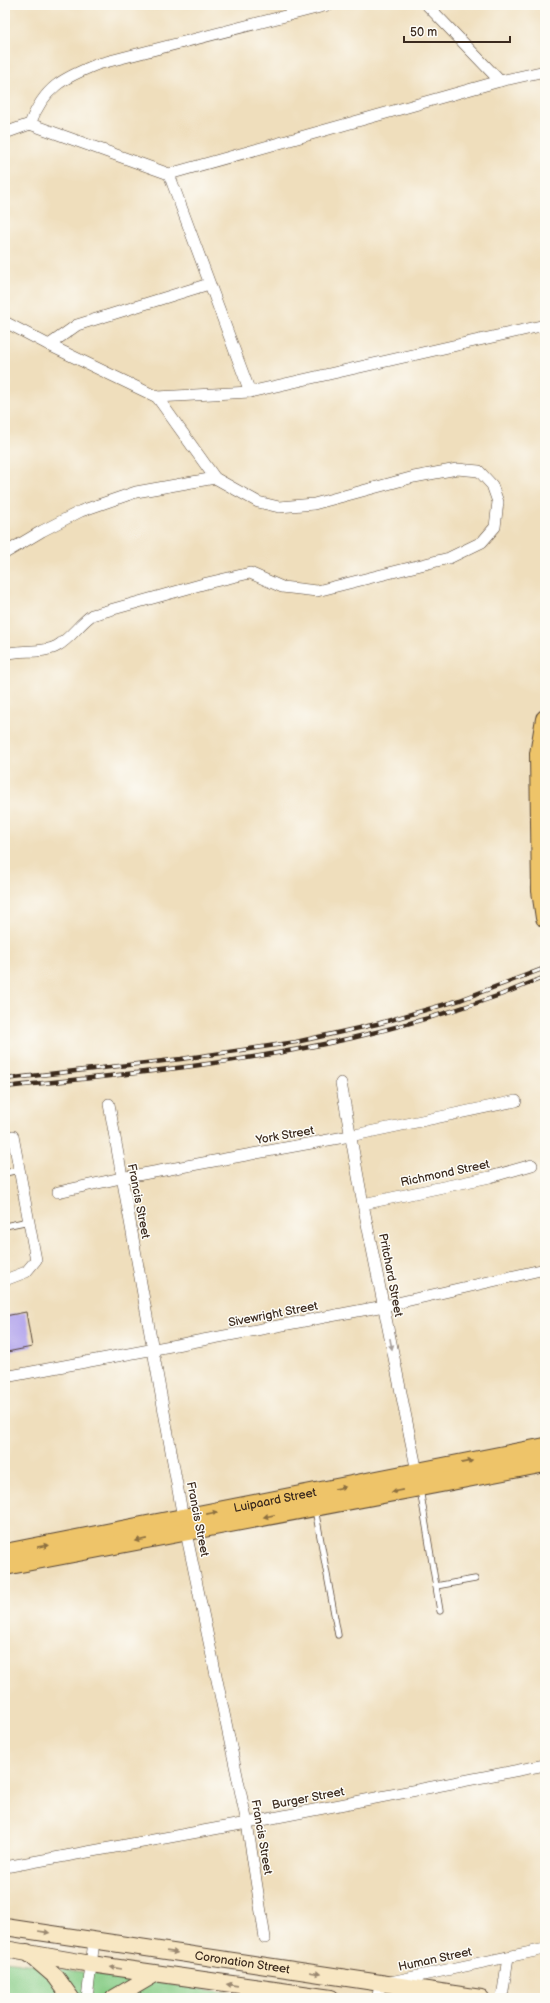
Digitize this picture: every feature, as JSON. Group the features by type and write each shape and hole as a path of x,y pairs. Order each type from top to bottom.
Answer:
{"main road":[{"path":"545,719 539,762 540,891 545,918"},
{"name":"Luipaard Street","path":"5,1566 185,1525 543,1455"},
{"name":"Luipaard Street","path":"5,1553 314,1507 418,1480"},
{"name":"Coronation Street","path":"5,1926 94,1941 261,1964 379,1991 481,1998"},
{"name":"Coronation Street","path":"5,1949 155,1974 331,1998"},
{"path":"27,1952 56,1977 71,1998"},
{"path":"114,1998 155,1974"}],"street":[{"path":"30,124 37,106 55,86 72,74 98,64 328,5"},
{"path":"427,5 500,81"},
{"path":"5,133 30,124 169,174 500,81 545,71"},
{"path":"169,174 250,392"},
{"path":"49,346 77,325 209,284"},
{"path":"5,322 49,346 157,397 250,392 545,325"},
{"path":"5,654 22,650 50,649 57,646 81,622 92,615 207,583 242,575 250,574 282,587 317,591 449,558 482,542 495,527 498,502 492,485 479,471 457,469 414,477 314,504 279,507 258,502 215,478 157,397"},
{"path":"5,553 42,531 81,512 136,492 215,478"},
{"name":"Pritchard Street","path":"341,1083 363,1204 418,1480"},
{"name":"York Street","path":"58,1192 121,1178 350,1136 516,1101"},
{"name":"Francis Street","path":"109,1104 121,1178 154,1350 185,1525 247,1823 265,1938"},
{"path":"5,1280 26,1272 36,1260 13,1136"},
{"name":"Richmond Street","path":"363,1204 490,1177 532,1165"},
{"name":"Sivewright Street","path":"5,1378 384,1306 545,1269"},
{"name":"Burger Street","path":"5,1867 247,1823 545,1765"},
{"path":"87,1998 94,1941"},
{"name":"Human Street","path":"379,1991 508,1957 545,1949"},
{"path":"502,1998 508,1957"}],"lane":[{"path":"5,1173 19,1170"},
{"path":"5,1226 29,1221"},
{"path":"418,1480 440,1612"},
{"path":"314,1507 338,1635"},
{"path":"436,1586 475,1579"}],"green space":[{"path":"5,1961 266,1998 5,1998"}],"building":[{"path":"26,1312 32,1347 7,1352 5,1340 5,1316"}],"railway":[{"path":"5,1079 181,1059 296,1042 377,1024 460,1000 545,968"},
{"path":"5,1087 179,1068 309,1047 408,1024 500,995 545,977"}]}
